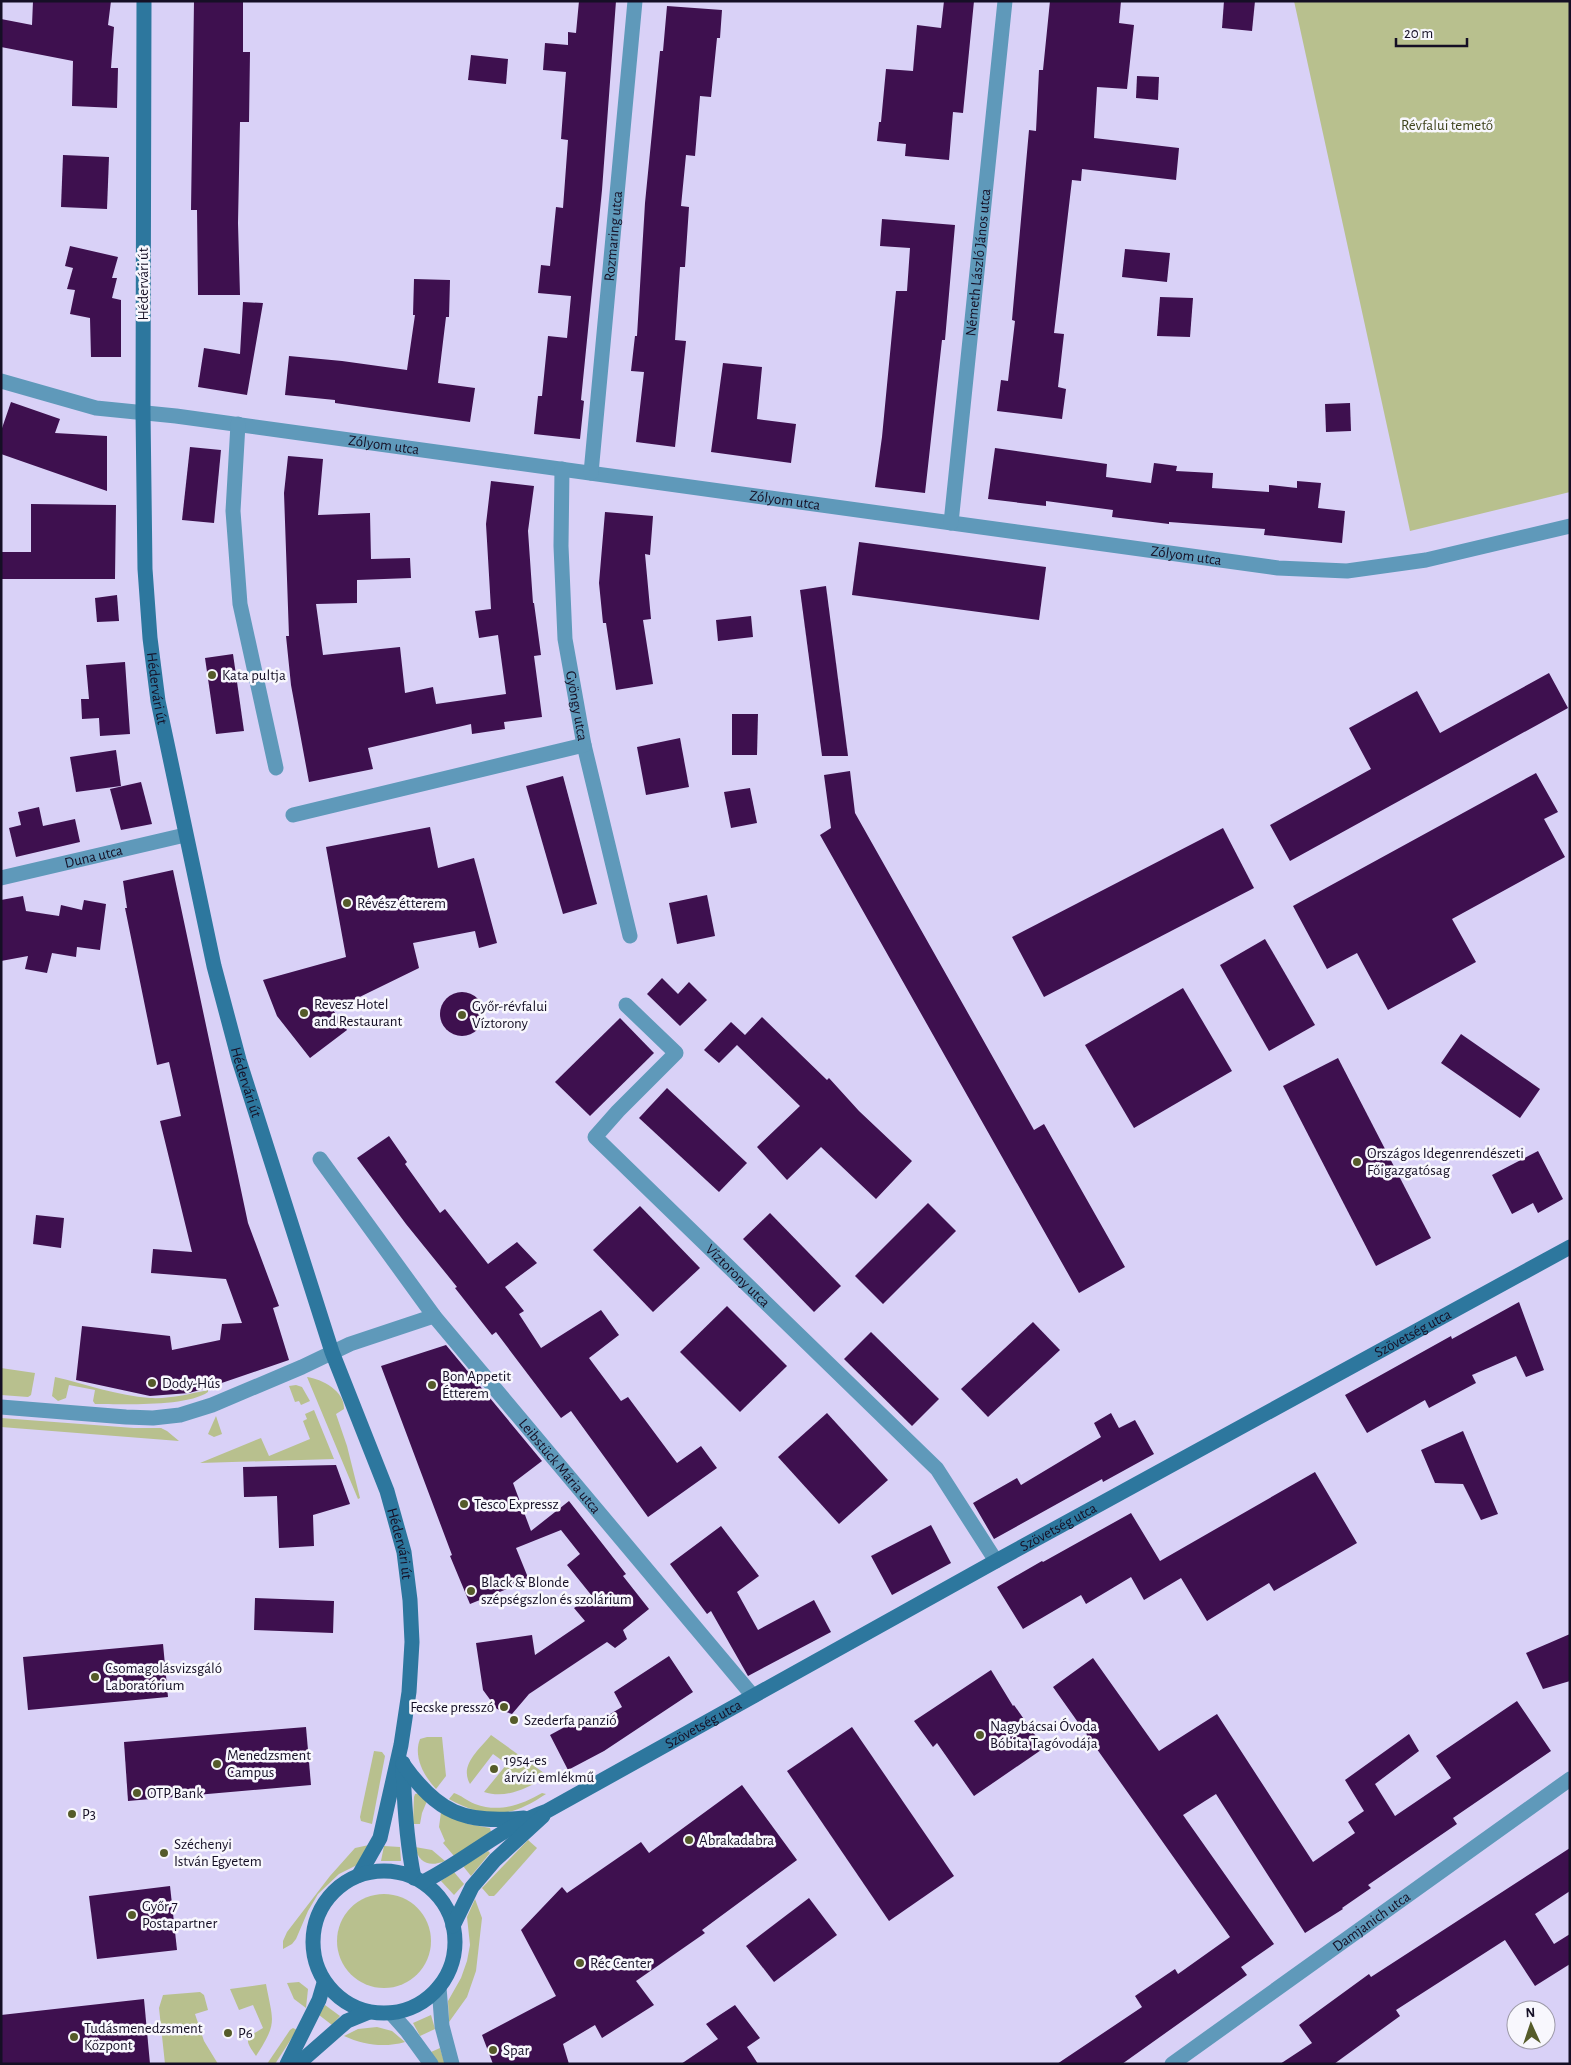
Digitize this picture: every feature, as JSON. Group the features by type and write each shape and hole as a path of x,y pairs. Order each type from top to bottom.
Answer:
{"street":[{"name":"Hédervári út","path":"144,1 143,412 145,569 150,638 158,701 214,966 239,1060 332,1352 387,1491 404,1552 410,1600 412,1642 409,1692 401,1745 380,1838 359,1875"},
{"name":"Rozmaring utca","path":"591,473 635,1"},
{"name":"Németh László János utca","path":"951,523 1005,1"},
{"name":"Zólyom utca","path":"1,381 96,408 238,424 1278,568 1347,571 1426,560 1570,526"},
{"path":"238,424 233,511 240,604 276,768"},
{"name":"Gyöngy utca","path":"562,469 561,546 565,639 584,744 630,936"},
{"path":"293,815 584,744"},
{"name":"Duna utca","path":"1,878 185,835"},
{"name":"Víztorony utca","path":"626,1005 676,1053 595,1137 937,1469 996,1561"},
{"name":"Leibstück Mária utca","path":"320,1159 434,1316 752,1696"},
{"name":"Szövetség utca","path":"419,1880 455,1865 528,1818 547,1812 996,1561 1570,1247"},
{"path":"1,1407 126,1417 154,1418 180,1415 212,1405 302,1367 332,1352 434,1316"},
{"name":"Hédervári út","path":"401,1745 404,1812 408,1847 419,1880"},
{"path":"403,1764 424,1791 449,1810 469,1817 496,1821 528,1818"},
{"name":"Damjanich utca","path":"1172,2064 1570,1779"},
{"name":"Szövetség utca","path":"453,1926 472,1886 496,1860 547,1812"},
{"path":"377,1871 396,1872 419,1880 437,1894 447,1909 453,1926 455,1948 450,1968 439,1987 426,2000 409,2009 390,2013 369,2012 352,2006 337,1996 324,1982 319,1972 313,1953 312,1933 318,1914 328,1898 342,1884 359,1875 377,1871"},
{"path":"287,2064 319,2000 324,1982"},
{"path":"439,1987 442,2026 452,2064"},
{"path":"298,2064 348,2021 369,2012"},
{"path":"390,2013 407,2031 431,2064"}],"green space":[{"name":"Révfalui temető","path":"1294,1 1570,1 1570,492 1410,531"},
{"path":"1,1368 35,1373 31,1395 28,1397 1,1395"},
{"path":"55,1377 138,1397 172,1397 208,1390 208,1392 198,1397 170,1402 95,1404 93,1401 95,1390 69,1385 66,1398 58,1401 52,1396"},
{"path":"307,1377 326,1383 337,1391 341,1397 344,1409 336,1414 347,1446 360,1498 358,1499"},
{"path":"296,1385 302,1387 310,1401 301,1405 299,1401 295,1402 289,1386"},
{"path":"314,1410 334,1459 200,1463 261,1438 269,1456 310,1439 303,1421 307,1419 305,1414"},
{"path":"216,1416 222,1434 214,1437 208,1434"},
{"path":"1,1418 134,1428 161,1428 179,1441 1,1427"},
{"path":"491,1735 544,1773 545,1777 516,1792 492,1794 484,1792 507,1764 493,1754 470,1784 467,1777 469,1764 476,1752"},
{"path":"442,1737 446,1776 436,1789 427,1778 419,1759 418,1746 420,1739"},
{"path":"374,1751 382,1752 385,1756 372,1824 361,1821 360,1817"},
{"path":"419,1793 427,1801 420,1824 413,1824 414,1797 415,1794"},
{"path":"454,1793 475,1804 493,1808 518,1804 542,1793 546,1794 510,1812 487,1813 463,1806 449,1799"},
{"path":"441,1812 468,1824 490,1828 491,1832 454,1856 443,1843 445,1841 439,1827"},
{"path":"528,1840 537,1848 494,1896 489,1896 482,1888"},
{"path":"369,1845 357,1865 339,1874 318,1894 308,1911 296,1939 292,1944 283,1949 283,1941 287,1932 330,1876 355,1848"},
{"path":"384,1846 400,1847 401,1861 381,1861"},
{"path":"415,1847 432,1850 445,1861 435,1864 426,1863 419,1857"},
{"path":"488,1851 490,1853 471,1876 463,1866"},
{"path":"454,1872 464,1884 454,1895 441,1881"},
{"path":"384,1894 402,1897 417,1908 428,1923 431,1941 428,1959 417,1974 402,1985 384,1988 366,1985 351,1974 340,1959 337,1941 340,1923 351,1908 366,1897"},
{"path":"475,1899 482,1918 476,1971 467,1997 449,2022 448,2001 461,1978 467,1961 470,1945 467,1917"},
{"path":"299,1982 308,1989 306,2008 294,1999 287,1983"},
{"path":"266,1984 272,2021 268,2036 256,2056 249,2045 248,2039 263,2028 253,2005 239,2010 230,1989"},
{"path":"200,1992 204,1995 208,2010 195,2014 204,2041 218,2064 165,2064 159,2008 163,1995"},
{"path":"325,2005 340,2016 332,2025 319,2015"},
{"path":"431,2015 435,2029 420,2036 413,2023"},
{"path":"377,2027 392,2031 405,2042 374,2045 344,2036 358,2029"},
{"path":"293,2028 297,2030 275,2064 267,2064 290,2030"},
{"path":"440,2048 445,2064 438,2064 431,2052"}],"building":[{"path":"33,1 111,1 108,25 114,27 111,68 118,68 117,108 72,106 73,61 1,47 1,19 32,25"},
{"path":"194,1 243,1 243,52 250,52 249,122 240,122 238,223 240,295 198,295 197,210 191,210"},
{"path":"579,1 616,1 602,190 581,400 584,401 580,439 534,434 538,396 542,396 548,336 567,338 571,296 538,293 541,265 550,266 556,207 563,208 568,140 561,139 566,72 543,70 545,43 568,45 568,32 576,33"},
{"path":"944,1 974,1 963,113 953,112 949,160 905,156 906,144 877,141 879,122 881,122 886,69 913,71 917,25 941,28"},
{"path":"1050,1 1121,1 1119,23 1134,25 1127,89 1097,87 1094,138 1179,148 1176,180 1082,169 1081,181 1072,180 1054,333 1064,334 1058,387 1066,389 1062,419 997,411 1001,380 1008,381 1015,321 1012,320 1029,130 1036,131 1039,70 1043,70"},
{"path":"1224,1 1255,1 1252,31 1222,28"},
{"path":"667,6 722,10 720,38 717,38 711,97 700,96 695,156 686,155 681,206 689,207 685,267 680,267 675,340 686,341 675,447 636,442 644,372 631,371 635,336 637,336 645,203 660,51 663,51"},
{"path":"471,55 508,59 506,84 468,80"},
{"path":"1137,76 1159,77 1158,100 1136,98"},
{"path":"63,155 109,157 107,209 61,207"},
{"path":"882,219 955,225 945,340 942,340 925,493 875,487 882,437 896,291 907,291 910,248 880,246"},
{"path":"70,246 118,257 112,278 117,278 112,298 121,300 121,357 91,357 90,318 70,314 75,290 67,289 73,268 65,266"},
{"path":"1125,249 1170,253 1167,282 1122,277"},
{"path":"414,279 450,280 449,317 446,317 438,383 475,388 470,422 335,403 335,400 285,395 289,356 407,370 415,315 413,315"},
{"path":"1160,297 1193,298 1190,337 1157,336"},
{"path":"243,302 263,303 247,395 198,387 204,348 240,354"},
{"path":"723,363 762,367 757,419 796,424 791,463 711,452"},
{"path":"11,402 60,419 55,433 107,436 107,491 1,454 1,431"},
{"path":"1350,403 1351,431 1326,432 1325,404"},
{"path":"190,447 221,450 214,523 182,520"},
{"path":"995,448 1107,464 1106,477 1151,483 1154,463 1177,466 1176,471 1213,473 1212,488 1269,492 1269,485 1297,488 1297,481 1321,483 1318,508 1345,511 1342,543 1264,535 1265,529 1169,522 1169,524 1112,517 1113,510 1046,501 1046,506 988,499"},
{"path":"288,456 323,459 318,515 370,513 371,559 410,558 411,578 357,580 357,603 316,604 323,655 400,647 405,693 433,687 436,704 506,694 498,635 479,638 475,611 491,609 486,524 491,481 534,486 528,531 533,603 541,655 534,656 542,717 504,722 505,729 472,734 471,724 368,748 373,769 309,782 291,685 286,636 289,636 284,493"},
{"path":"31,504 116,505 115,579 1,579 1,552 31,552"},
{"path":"605,512 653,516 650,555 645,554 651,619 643,620 653,684 616,690 606,623 603,623 599,583"},
{"path":"859,542 1046,567 1039,620 852,595"},
{"path":"826,586 848,756 822,756 800,590"},
{"path":"117,595 119,621 97,622 95,598"},
{"path":"751,616 753,637 718,641 716,620"},
{"path":"233,654 244,731 216,734 205,658"},
{"path":"125,662 130,734 100,736 99,718 82,719 81,699 89,699 86,665"},
{"path":"1549,673 1568,708 1290,861 1270,825 1371,769 1349,728 1417,691 1440,733"},
{"path":"732,714 758,714 757,755 732,755"},
{"path":"680,738 689,787 646,795 637,747"},
{"path":"116,750 121,786 76,792 70,757"},
{"path":"850,771 855,813 1034,1130 1044,1124 1125,1267 1079,1293 820,835 831,828 824,775"},
{"path":"1536,773 1558,812 1544,819 1565,857 1452,919 1476,962 1388,1010 1357,953 1327,969 1293,906"},
{"path":"563,776 597,904 563,914 526,786"},
{"path":"141,782 152,824 121,830 110,789"},
{"path":"750,788 757,823 731,828 724,792"},
{"path":"39,807 43,826 75,819 80,842 16,857 9,828 21,825 18,812"},
{"path":"430,827 438,868 474,858 497,943 479,948 475,931 413,943 419,968 333,1010 347,1030 310,1058 277,1016 263,980 346,957 326,847"},
{"path":"1223,828 1254,888 1044,997 1012,937"},
{"path":"173,870 248,1223 279,1306 273,1308 289,1360 189,1393 150,1396 76,1380 82,1326 170,1336 172,1350 220,1340 222,1324 242,1323 226,1279 151,1273 153,1249 192,1252 160,1121 181,1116 169,1062 157,1065 125,908 127,908 123,881"},
{"path":"707,895 715,936 677,944 669,903"},
{"path":"23,896 26,911 59,916 61,905 82,910 84,900 106,904 100,950 77,947 76,957 52,953 47,973 25,969 28,956 1,961 1,900"},
{"path":"1265,939 1315,1025 1269,1051 1220,965"},
{"path":"662,978 678,994 689,982 707,1000 680,1026 647,994"},
{"path":"1183,988 1232,1071 1134,1128 1085,1045"},
{"name":"Győr-révfalui Víztorony","path":"458,992 466,992 478,998 484,1014 478,1030 466,1036 458,1036 446,1030 440,1018 440,1010 446,998"},
{"path":"762,1017 827,1080 829,1078 859,1111 912,1161 876,1199 821,1147 787,1180 757,1147 800,1106 737,1045 719,1063 704,1050 731,1022 745,1035"},
{"path":"620,1018 654,1053 590,1116 555,1082"},
{"path":"1461,1034 1540,1089 1520,1118 1441,1063"},
{"name":"Országos Idegenrendészeti Főigazgatósag","path":"1338,1058 1431,1238 1376,1266 1283,1086"},
{"path":"667,1088 747,1163 719,1192 639,1118"},
{"path":"389,1136 407,1162 405,1164 440,1213 445,1209 488,1264 517,1242 537,1263 505,1287 524,1311 519,1314 541,1348 601,1310 619,1335 589,1358 621,1401 628,1397 677,1463 701,1446 717,1468 648,1517 571,1411 561,1418 496,1332 492,1335 455,1288 457,1287 406,1224 357,1158"},
{"path":"1538,1151 1563,1199 1538,1213 1533,1203 1512,1214 1492,1175"},
{"path":"928,1203 956,1231 883,1304 855,1276"},
{"path":"640,1206 700,1268 653,1312 593,1250"},
{"path":"770,1213 841,1286 814,1312 743,1239"},
{"path":"36,1215 64,1218 61,1248 33,1244"},
{"path":"1519,1302 1544,1370 1526,1377 1516,1356 1472,1375 1476,1383 1429,1408 1425,1400 1367,1433 1345,1395 1451,1336 1452,1339"},
{"path":"727,1306 787,1366 740,1412 680,1352"},
{"path":"1033,1322 1060,1350 988,1417 961,1389"},
{"path":"871,1332 939,1399 912,1426 844,1359"},
{"path":"446,1345 542,1461 513,1483 531,1531 569,1501 626,1574 623,1576 649,1609 623,1630 627,1639 615,1648 607,1642 529,1694 512,1714 497,1709 483,1690 476,1643 532,1635 535,1655 585,1621 574,1608 592,1596 567,1565 580,1554 561,1530 516,1548 529,1580 470,1604 450,1556 452,1555 381,1366"},
{"path":"827,1413 888,1480 839,1524 778,1457"},
{"path":"1111,1413 1119,1428 1135,1420 1154,1454 1103,1482 1102,1479 994,1539 973,1503 1017,1478 1021,1485 1101,1437 1094,1423"},
{"path":"1463,1431 1498,1514 1481,1520 1463,1484 1435,1483 1421,1450"},
{"path":"336,1465 350,1504 313,1515 314,1546 279,1548 277,1496 244,1497 243,1467"},
{"path":"1315,1472 1357,1543 1274,1591 1269,1583 1207,1621 1181,1578 1144,1600 1131,1577 1086,1604 1081,1595 1023,1629 997,1587 1131,1513 1160,1561"},
{"path":"931,1525 951,1563 892,1595 871,1556"},
{"path":"721,1526 759,1576 737,1592 758,1630 814,1600 831,1632 748,1676 711,1611 707,1614 670,1564"},
{"path":"255,1598 334,1601 333,1633 254,1630"},
{"path":"1570,1634 1570,1681 1543,1689 1526,1653"},
{"name":"Csomagolásvizsgáló Laboratórium","path":"163,1644 168,1697 28,1710 23,1657"},
{"path":"669,1656 693,1692 604,1751 568,1770 550,1735 585,1716 590,1726 622,1707 614,1692"},
{"path":"1093,1658 1159,1751 1217,1714 1313,1862 1355,1833 1348,1822 1364,1811 1345,1780 1409,1734 1419,1751 1375,1784 1395,1816 1451,1778 1436,1756 1517,1701 1551,1751 1453,1818 1457,1824 1368,1885 1371,1888 1343,1909 1305,1933 1216,1794 1183,1815 1274,1944 1241,1967 1247,1975 1122,2064 1057,2064 1142,2007 1135,1996 1175,1969 1178,1974 1230,1937 1053,1687"},
{"name":"Nagybácsai Óvoda Bóbita Tagóvodája","path":"991,1670 1013,1706 1044,1748 974,1796 937,1743 933,1747 914,1721"},
{"name":"Menedzsment Campus","path":"306,1727 311,1785 128,1801 124,1742"},
{"path":"852,1727 954,1876 889,1921 787,1771"},
{"path":"742,1785 797,1860 702,1930 705,1933 636,1981 654,2005 602,2038 595,2025 563,2044 569,2064 493,2064 482,2035 556,1996 521,1930 562,1887 567,1893 641,1842 649,1853"},
{"path":"1570,1848 1570,1891 1535,1914 1554,1944 1570,1934 1570,1964 1535,1986 1505,1940 1396,2010 1400,2016 1334,2064 1280,2064 1312,2043 1299,2025 1369,1974 1371,1977"},
{"name":"Győr 7 Postapartner","path":"170,1886 177,1950 97,1959 89,1896"},
{"path":"809,1898 837,1935 774,1982 746,1946"},
{"name":"Tudásmenedzsment Központ","path":"144,1999 150,2064 1,2064 1,2015"},
{"path":"735,2005 760,2038 747,2047 758,2064 681,2064 718,2039 706,2024"}],"place":[{"name":"Kata pultja","path":"212,675"},
{"name":"Révész étterem","path":"347,903"},
{"name":"Revesz Hotel and Restaurant","path":"304,1013"},
{"name":"Győr-révfalui Víztorony","path":"462,1015"},
{"name":"Országos Idegenrendészeti Főigazgatósag","path":"1357,1162"},
{"name":"Dody-Hús","path":"152,1383"},
{"name":"Bon Appetit Étterem","path":"432,1385"},
{"name":"Tesco Expressz","path":"464,1504"},
{"name":"Black & Blonde szépségszlon és szolárium","path":"471,1591"},
{"name":"Csomagolásvizsgáló Laboratórium","path":"95,1677"},
{"name":"Fecske presszó","path":"504,1707"},
{"name":"Szederfa panzió","path":"514,1720"},
{"name":"Nagybácsai Óvoda Bóbita Tagóvodája","path":"980,1735"},
{"name":"Menedzsment Campus","path":"217,1764"},
{"name":"1954-es árvízi emlékmű","path":"494,1769"},
{"name":"OTP Bank","path":"137,1793"},
{"name":"P3","path":"72,1814"},
{"name":"Abrakadabra","path":"689,1840"},
{"name":"Széchenyi István Egyetem","path":"164,1853"},
{"name":"Győr 7 Postapartner","path":"132,1915"},
{"name":"Réc Center","path":"580,1963"},
{"name":"P6","path":"228,2033"},
{"name":"Tudásmenedzsment Központ","path":"74,2037"},
{"name":"Spar","path":"493,2050"}]}
